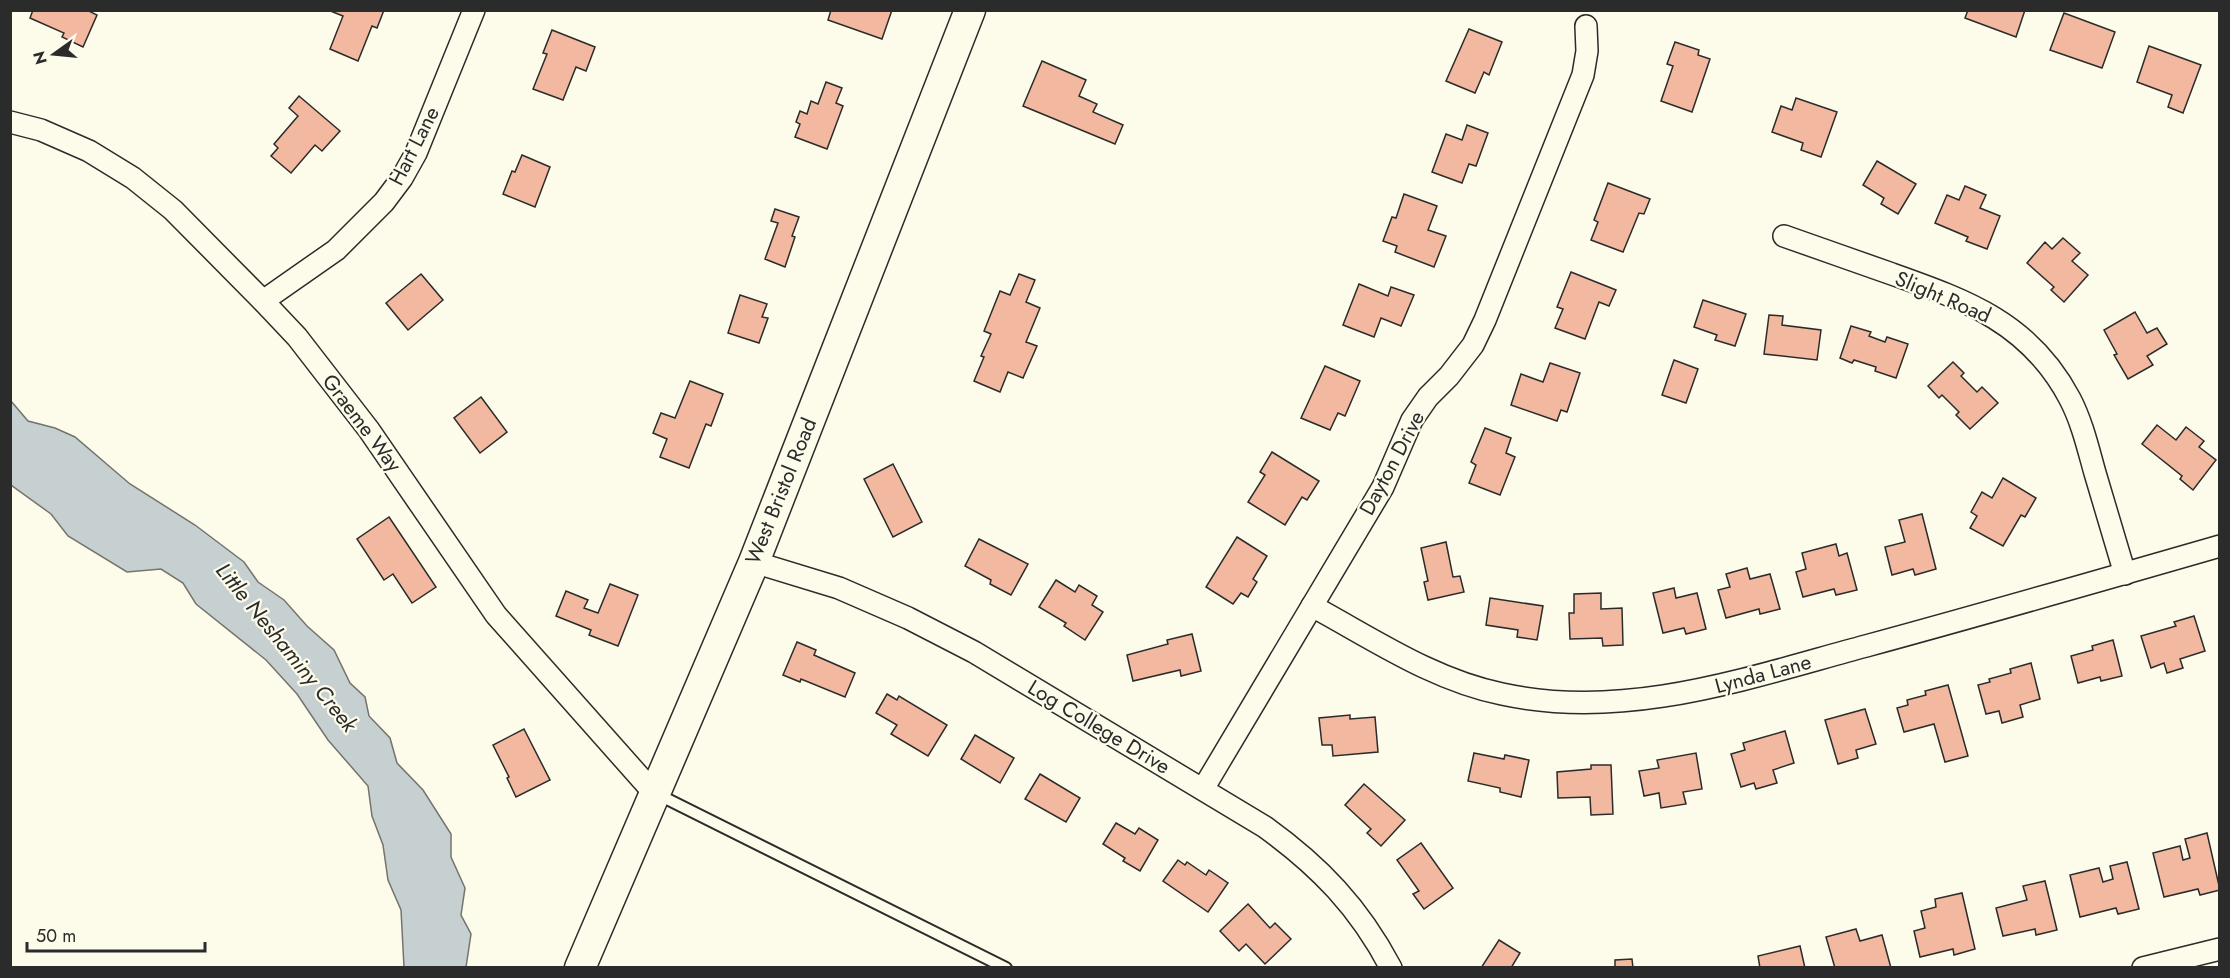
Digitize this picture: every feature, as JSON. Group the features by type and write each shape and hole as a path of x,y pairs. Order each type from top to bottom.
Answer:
{"main road":[{"name":"West Bristol Road","path":"580,968 754,562 970,10"}],"street":[{"name":"Hart Lane","path":"263,301 336,250 384,202 402,178 416,153 474,10"},
{"name":"Dayton Drive","path":"1203,789 1383,487 1412,420 1428,397 1449,376 1473,345 1583,75 1587,51 1586,26"},
{"name":"Graeme Way","path":"10,122 41,130 89,151 133,178 173,210 263,301 297,337 369,430 496,615 654,793"},
{"name":"Slight Road","path":"1784,236 1952,296 1987,312 2013,330 2033,349 2070,399 2082,428 2125,574"},
{"name":"Lynda Lane","path":"1312,606 1425,667 1467,686 1503,695 1556,702 1624,702 1701,690 2220,546"},
{"name":"Log College Drive","path":"754,562 839,588 908,618 974,652 1265,827 1291,845 1324,874 1353,907 1391,968"},
{"path":"2143,968 2220,949"}],"lane":[{"path":"654,793 1006,968"}],"water":[{"name":"Little Neshaminy Creek","path":"11,401 28,421 55,428 75,437 130,484 195,525 244,562 258,582 284,600 307,626 334,650 350,683 365,697 369,716 390,738 397,763 423,790 451,834 451,857 465,888 461,915 471,934 466,967 404,967 401,910 388,880 383,845 372,816 368,786 328,740 297,694 266,660 196,604 183,583 161,569 127,572 68,536 51,514 11,485"}],"building":[{"path":"33,10 87,10 97,15 83,47 62,37 64,33 30,18"},
{"path":"328,10 384,10 377,28 372,26 358,61 330,49 343,16"},
{"path":"831,10 892,10 882,39 828,20"},
{"path":"1968,10 2025,10 2016,37 1965,18"},
{"path":"2064,13 2115,32 2102,68 2050,50"},
{"path":"1469,29 1502,42 1489,75 1484,72 1475,93 1446,81"},
{"path":"552,30 595,47 586,71 576,67 563,100 533,89 547,54 543,53"},
{"path":"1675,42 1699,50 1698,55 1710,59 1692,112 1661,101 1673,66 1667,64"},
{"path":"2149,46 2201,65 2183,113 2168,107 2172,95 2137,82"},
{"path":"1042,61 1086,80 1079,96 1097,104 1093,112 1123,125 1115,144 1023,106"},
{"path":"826,82 842,88 836,103 843,106 827,149 795,137 800,124 796,122 800,111 807,114 811,101 818,104"},
{"path":"299,96 340,131 322,151 315,145 291,173 271,156 278,148 274,144 298,116 289,108"},
{"path":"1796,98 1837,112 1821,157 1801,150 1803,143 1772,132 1781,106 1792,110"},
{"path":"1467,125 1488,133 1476,166 1469,164 1462,183 1432,172 1446,134 1462,140"},
{"path":"522,155 550,167 535,207 503,194 512,171 515,172"},
{"path":"1877,161 1916,184 1898,214 1881,204 1884,198 1863,185"},
{"path":"1608,183 1650,199 1644,214 1639,213 1623,252 1591,240 1598,222 1594,220"},
{"path":"1965,186 1986,195 1980,208 2000,216 1987,249 1966,241 1968,237 1935,223 1947,195 1959,200"},
{"path":"1404,194 1437,206 1428,230 1446,236 1434,267 1395,252 1397,246 1383,241 1392,217 1396,218"},
{"path":"775,209 799,217 785,267 765,259 778,223 771,221"},
{"path":"2063,238 2080,253 2072,261 2088,275 2064,302 2051,290 2054,287 2027,263 2045,242 2052,249"},
{"path":"1571,272 1616,290 1609,306 1599,302 1585,339 1555,328 1563,309 1557,307"},
{"path":"421,274 443,300 408,330 386,303"},
{"path":"1019,274 1035,280 1026,302 1040,308 1026,342 1037,346 1023,378 1008,372 1000,392 974,381 984,357 981,356 991,334 984,331 1000,291 1010,295"},
{"path":"1359,284 1388,296 1391,287 1414,295 1401,326 1381,318 1374,337 1343,325"},
{"path":"740,295 767,304 762,317 768,318 759,343 728,333"},
{"path":"1703,300 1746,314 1735,346 1715,340 1717,335 1694,327"},
{"path":"2135,312 2147,333 2157,328 2167,344 2147,356 2153,365 2128,379 2114,355 2117,354 2104,330"},
{"path":"1769,315 1783,316 1782,325 1821,330 1817,360 1764,354"},
{"path":"1851,326 1871,332 1869,336 1885,342 1887,337 1908,344 1896,378 1875,371 1876,367 1854,360 1852,363 1840,358"},
{"path":"1674,360 1698,369 1686,403 1662,395"},
{"path":"1953,362 1964,373 1961,376 1977,392 1982,387 1998,403 1970,429 1956,415 1959,412 1942,395 1939,398 1928,386"},
{"path":"1550,363 1580,373 1567,412 1561,410 1557,421 1511,405 1521,374 1543,382"},
{"path":"1325,366 1360,381 1345,416 1338,413 1330,430 1301,418"},
{"path":"690,381 723,394 711,426 706,424 689,468 660,457 667,439 653,433 661,413 675,418"},
{"path":"481,397 507,432 480,453 454,418"},
{"path":"2157,425 2176,440 2186,427 2204,441 2199,447 2216,460 2193,490 2180,479 2182,476 2142,444"},
{"path":"1485,428 1511,438 1506,453 1515,457 1500,495 1469,483 1476,465 1471,462"},
{"path":"1272,452 1319,481 1307,500 1302,497 1285,525 1248,502 1265,475 1260,472"},
{"path":"893,464 922,522 893,537 864,479"},
{"path":"2003,478 2036,498 2025,517 2021,515 2003,546 1970,528 1977,516 1971,512 1982,492 1992,498"},
{"path":"1922,514 1936,569 1915,575 1913,569 1892,575 1885,547 1905,542 1899,520"},
{"path":"389,517 436,587 412,603 393,574 384,580 357,539"},
{"path":"1237,537 1267,556 1253,579 1257,582 1248,597 1241,593 1233,604 1206,587"},
{"path":"979,539 1028,564 1011,595 990,584 991,580 965,566"},
{"path":"1446,542 1453,577 1460,576 1464,592 1428,600 1424,582 1428,581 1421,548"},
{"path":"1836,544 1839,556 1847,553 1857,590 1836,595 1834,589 1803,597 1796,572 1806,569 1802,553"},
{"path":"1747,568 1750,579 1770,574 1780,609 1760,614 1759,609 1726,618 1718,590 1730,587 1726,574"},
{"path":"1056,580 1075,592 1079,585 1097,596 1092,605 1103,612 1085,640 1064,626 1066,623 1039,607"},
{"path":"610,584 638,595 618,646 589,635 591,630 556,616 566,591 588,600 584,608 598,613"},
{"path":"1674,588 1676,598 1697,593 1706,629 1686,634 1684,628 1663,633 1653,593"},
{"path":"1601,593 1601,609 1622,608 1623,645 1603,646 1602,638 1570,639 1569,613 1574,613 1574,594"},
{"path":"1490,598 1543,606 1537,640 1517,637 1518,630 1486,625"},
{"path":"2194,616 2205,651 2180,659 2183,668 2167,673 2164,663 2151,668 2141,636 2176,626 2174,622"},
{"path":"1192,634 1201,671 1181,676 1180,670 1133,681 1127,655 1168,644 1167,640"},
{"path":"2113,640 2122,676 2101,681 2100,677 2078,683 2071,656 2093,650 2092,646"},
{"path":"797,642 816,650 814,655 855,673 845,697 801,679 800,682 783,675"},
{"path":"2031,663 2040,699 2020,705 2023,717 2002,723 1999,711 1986,714 1978,685 1990,682 1989,679 2011,673 2010,669"},
{"path":"1948,685 1968,756 1945,762 1934,724 1904,732 1897,708 1908,705 1907,700 1926,695 1925,691"},
{"path":"887,694 897,700 899,696 947,725 928,756 891,734 897,725 876,713"},
{"path":"1865,709 1876,744 1856,750 1858,758 1838,764 1825,720"},
{"path":"1350,715 1350,719 1375,717 1378,752 1333,756 1332,745 1322,745 1319,718"},
{"path":"524,729 550,780 516,797 493,745"},
{"path":"1785,731 1794,763 1773,770 1777,783 1756,789 1754,783 1741,787 1731,754 1745,750 1743,743"},
{"path":"975,735 1014,758 1000,783 961,759"},
{"path":"1474,753 1504,759 1505,755 1529,760 1521,797 1500,792 1500,788 1468,781"},
{"path":"1696,753 1702,789 1683,792 1686,804 1661,808 1659,793 1644,796 1639,771 1659,768 1657,760"},
{"path":"1591,765 1611,765 1613,814 1591,815 1590,797 1558,798 1557,772 1591,769"},
{"path":"1040,774 1080,798 1066,822 1025,799"},
{"path":"1364,784 1405,820 1381,846 1367,833 1371,829 1345,805"},
{"path":"1116,823 1135,834 1139,828 1158,840 1140,871 1123,861 1125,858 1103,844"},
{"path":"2207,833 2220,890 2200,895 2198,889 2164,897 2153,853 2180,846 2183,860 2190,858 2185,839"},
{"path":"1421,843 1453,888 1424,909 1413,894 1419,891 1397,860"},
{"path":"1178,860 1185,865 1187,862 1206,875 1209,870 1228,883 1208,912 1163,881"},
{"path":"2127,862 2139,909 2118,914 2116,908 2080,917 2070,875 2099,868 2103,882 2113,879 2110,866"},
{"path":"2045,881 2057,930 2036,935 2035,929 2003,936 1996,908 2027,900 2023,886"},
{"path":"1962,893 1975,949 1954,955 1953,949 1920,957 1914,931 1925,928 1921,911 1936,907 1935,899"},
{"path":"1248,904 1270,928 1275,923 1291,939 1265,964 1246,944 1239,951 1220,931"},
{"path":"1856,929 1860,941 1882,935 1891,968 1835,968 1826,937"},
{"path":"1499,940 1520,953 1511,968 1481,968"},
{"path":"1800,946 1805,968 1760,968 1758,956"},
{"path":"1632,959 1633,968 1615,968 1615,960"}]}
